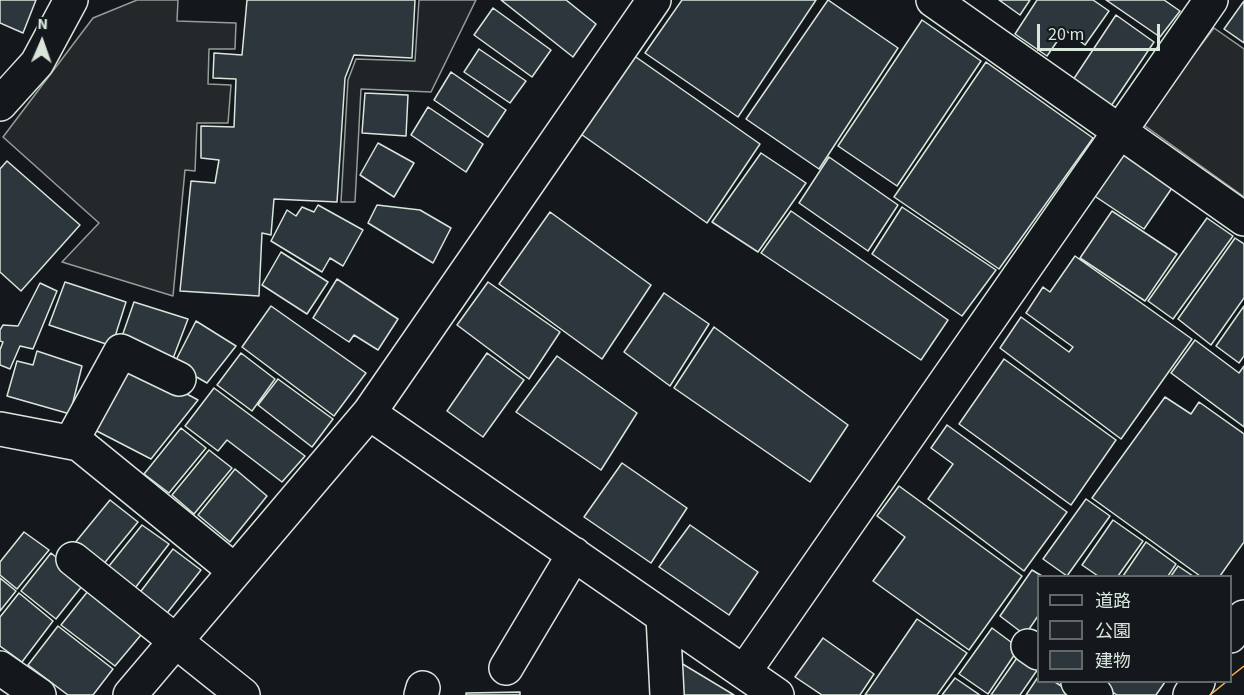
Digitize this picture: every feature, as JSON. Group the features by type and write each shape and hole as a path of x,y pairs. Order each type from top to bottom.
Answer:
{"street":[{"path":"0,104 37,63 70,0"},
{"path":"130,695 369,413 654,0"},
{"path":"933,0 1244,219"},
{"path":"744,672 1211,0"},
{"path":"71,442 121,351 179,379"},
{"path":"369,413 777,695"},
{"path":"0,429 79,444 236,571"},
{"path":"506,668 574,554"},
{"path":"73,559 243,695"},
{"path":"663,616 667,695"},
{"path":"1232,633 1244,617"},
{"path":"0,668 39,695"},
{"path":"1081,683 1096,695"}],"green space":[{"path":"419,0 476,0 431,92 361,89 355,202 341,202 348,80 356,59 415,61"}],"shaded area":[{"path":"137,0 178,0 177,21 236,23 235,49 209,49 208,84 231,85 228,123 197,123 195,171 185,170 173,296 62,262 99,223 3,137 93,18"},
{"path":"1214,28 1244,49 1244,197 1141,123"}],"building":[{"path":"0,0 36,0 23,33 0,23"},
{"path":"247,0 415,0 412,58 354,55 345,78 337,202 274,199 271,235 262,233 259,296 180,291 191,181 215,183 219,160 201,158 201,126 234,127 236,79 213,78 214,53 242,55"},
{"path":"501,0 566,0 596,24 573,57"},
{"path":"682,0 816,0 738,117 645,53"},
{"path":"828,0 898,48 819,169 746,119"},
{"path":"999,0 1030,0 1020,15"},
{"path":"1037,0 1093,0 1109,11 1085,45 1065,30 1047,56 1015,34"},
{"path":"1106,0 1164,0 1180,11 1160,37"},
{"path":"1244,1 1244,43 1224,29"},
{"path":"493,8 551,50 532,77 474,35"},
{"path":"1116,15 1154,42 1111,106 1073,80"},
{"path":"922,20 981,61 897,186 838,146"},
{"path":"479,49 526,81 510,103 464,72"},
{"path":"633,55 760,144 707,223 578,132"},
{"path":"986,62 1093,138 999,269 894,197"},
{"path":"451,72 506,110 488,137 434,100"},
{"path":"365,93 408,95 406,136 362,133"},
{"path":"428,107 483,144 466,172 411,135"},
{"path":"378,143 414,163 394,197 360,175"},
{"path":"761,153 806,183 758,252 712,222"},
{"path":"1122,154 1172,188 1144,229 1093,195"},
{"path":"829,157 898,205 868,251 799,203"},
{"path":"7,161 80,225 21,291 0,272 0,169"},
{"path":"318,205 363,230 343,266 330,258 322,272 271,241 287,210 296,216 302,207 314,212"},
{"path":"377,205 420,210 451,228 433,263 368,223"},
{"path":"902,207 996,270 962,316 872,254"},
{"path":"791,211 948,320 921,360 761,253"},
{"path":"1112,211 1177,254 1145,301 1080,258"},
{"path":"550,212 651,285 602,359 499,284"},
{"path":"1207,218 1233,236 1173,319 1148,301"},
{"path":"1235,238 1244,244 1244,298 1211,345 1178,319"},
{"path":"281,252 328,282 307,314 262,285"},
{"path":"1075,256 1192,339 1121,439 1000,348 1021,317 1069,352 1073,347 1026,313 1043,287 1050,292"},
{"path":"337,279 398,319 378,350 354,335 349,342 313,318"},
{"path":"65,282 126,302 112,346 49,325"},
{"path":"488,282 560,332 529,379 457,325"},
{"path":"40,283 57,291 33,349 20,346 10,369 0,365 0,350 3,342 0,341 0,330 3,325 18,326"},
{"path":"664,293 709,324 670,386 624,352"},
{"path":"134,302 188,319 172,361 120,342"},
{"path":"271,306 366,373 334,416 242,347"},
{"path":"1244,306 1244,356 1239,363 1216,346"},
{"path":"196,321 236,346 207,383 174,364"},
{"path":"714,327 848,425 810,482 674,388"},
{"path":"1195,340 1239,373 1244,366 1244,427 1171,373"},
{"path":"37,351 82,366 70,414 7,396 17,361 33,365"},
{"path":"241,353 275,379 252,411 217,385"},
{"path":"487,353 524,380 483,437 447,411"},
{"path":"557,356 637,413 601,470 516,412"},
{"path":"1004,359 1116,440 1071,505 959,424"},
{"path":"126,361 198,400 151,459 91,428"},
{"path":"278,379 333,419 312,447 258,405"},
{"path":"214,388 305,456 282,482 227,440 218,451 185,426"},
{"path":"1165,397 1191,414 1199,402 1244,434 1244,542 1221,575 1199,575 1092,498"},
{"path":"947,425 1067,512 1024,571 928,499 953,464 931,448"},
{"path":"181,428 206,448 169,493 144,474"},
{"path":"209,450 232,468 194,514 172,495"},
{"path":"622,463 687,508 651,563 584,517"},
{"path":"235,469 267,496 230,542 198,515"},
{"path":"899,486 1022,576 969,650 873,581 905,537 877,516"},
{"path":"1086,499 1110,516 1068,575 1043,559"},
{"path":"110,500 138,522 102,566 74,544"},
{"path":"1113,520 1143,541 1119,575 1097,575 1082,565"},
{"path":"142,525 169,544 132,592 105,571"},
{"path":"690,525 758,572 729,615 659,567"},
{"path":"24,532 49,550 17,589 0,575 0,562"},
{"path":"1146,542 1176,564 1169,575 1124,575"},
{"path":"173,549 201,570 164,617 138,595"},
{"path":"51,553 86,581 56,619 21,591"},
{"path":"1178,566 1192,575 1172,575"},
{"path":"1032,570 1040,575 1037,575 1037,617 1025,635 1000,616"},
{"path":"0,578 16,591 0,611"},
{"path":"92,586 146,629 115,666 61,625"},
{"path":"19,593 53,621 22,662 0,646 0,617"},
{"path":"917,619 967,653 937,695 865,695"},
{"path":"58,626 113,669 93,695 68,695 28,665"},
{"path":"992,628 1019,648 988,694 959,674"},
{"path":"823,638 874,674 860,695 822,695 795,677"},
{"path":"1019,655 1037,668 1020,695 991,695"},
{"path":"671,657 734,695 673,695"},
{"path":"955,678 980,695 942,695"},
{"path":"1037,678 1037,683 1057,683 1069,691 1066,695 1026,695"},
{"path":"1099,683 1164,683 1156,695 1117,695"},
{"path":"520,692 520,695 466,695 466,693"}],"power":[{"path":"1232,675 1244,666"},
{"path":"1210,695 1225,683"}]}
